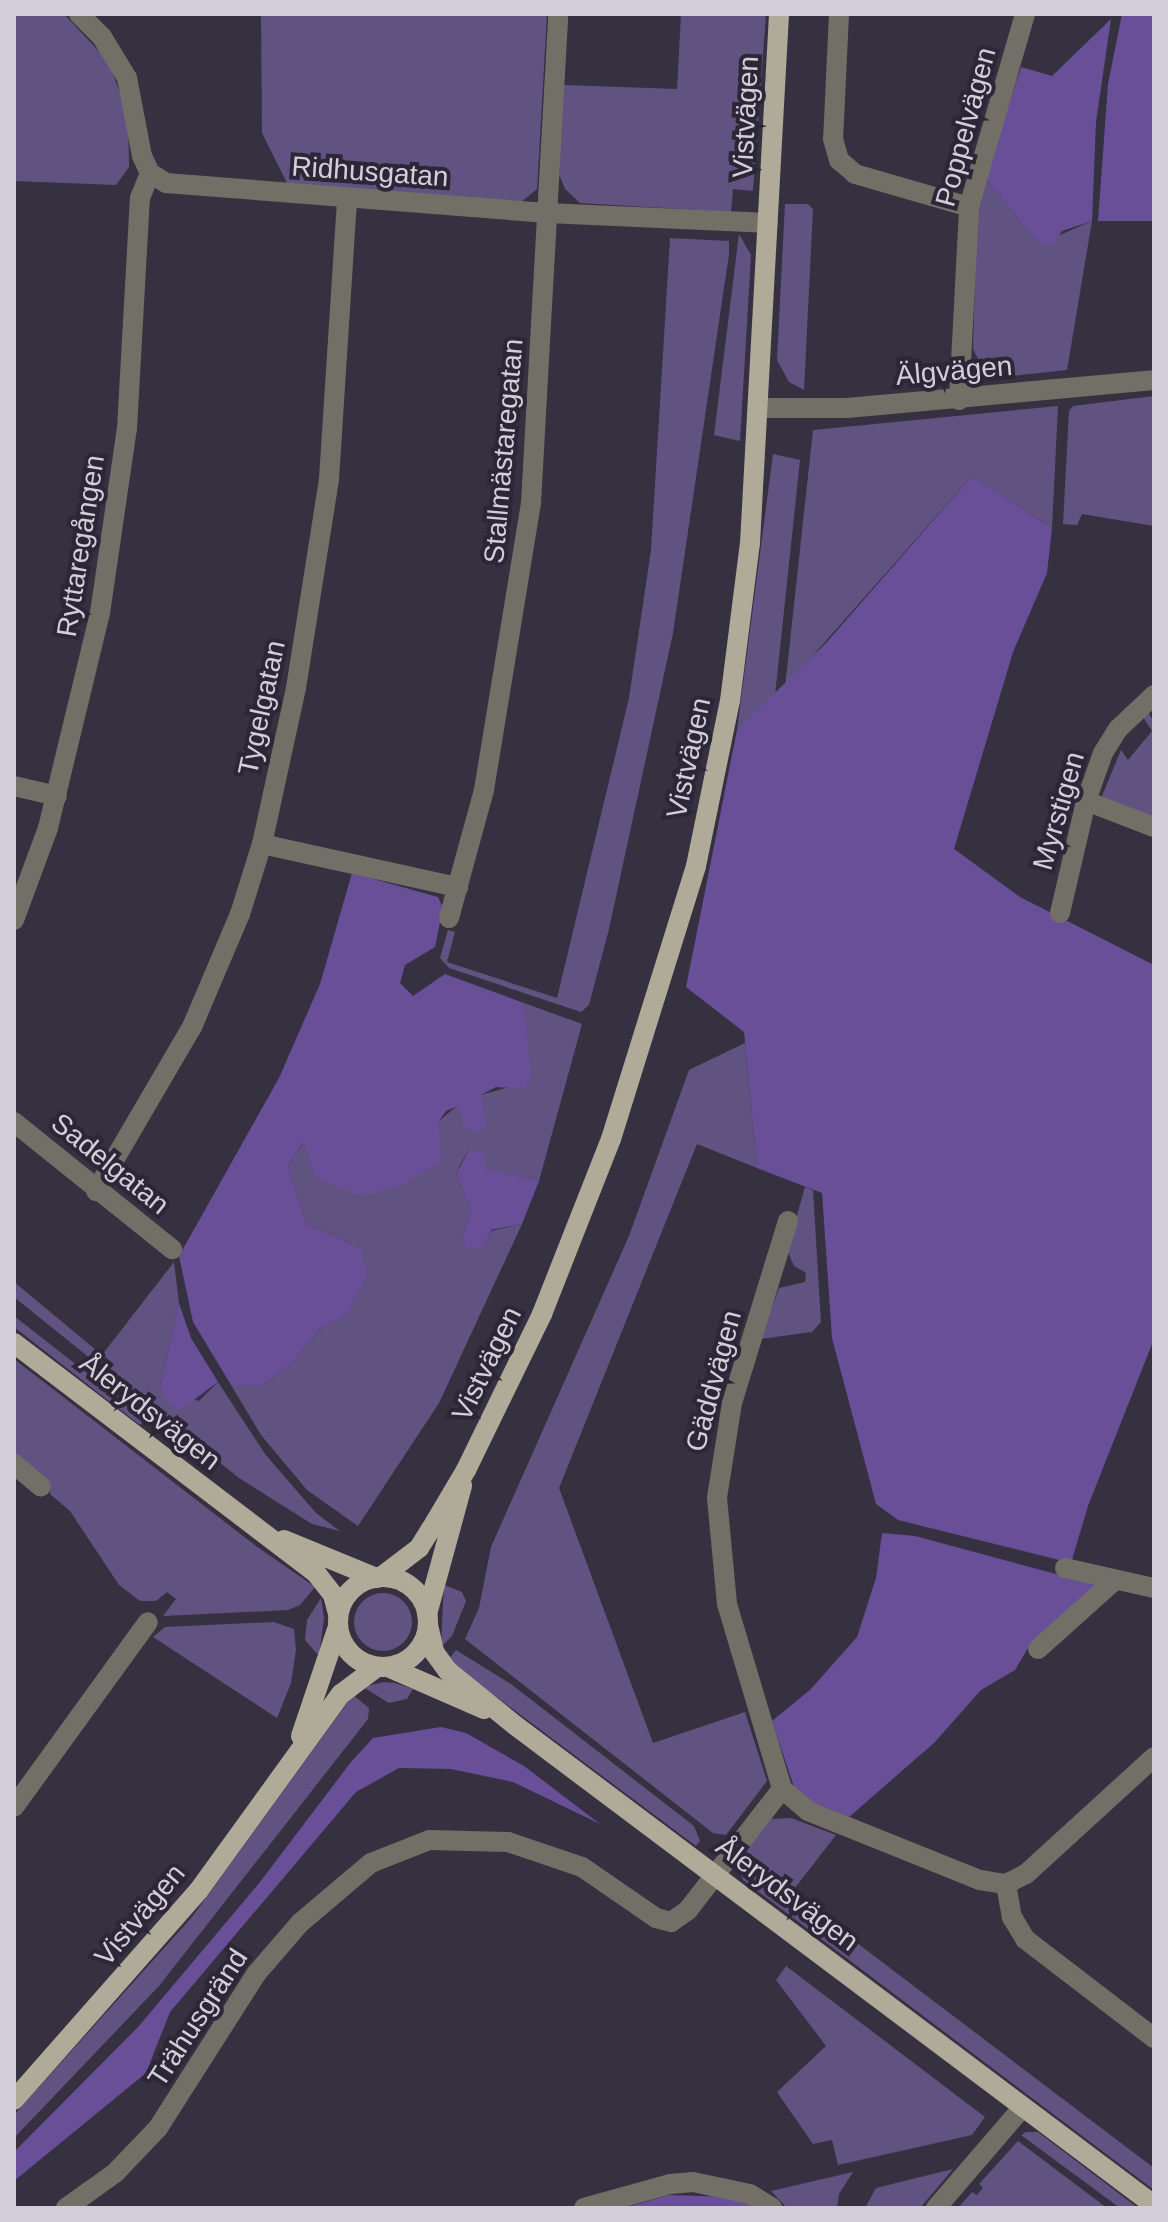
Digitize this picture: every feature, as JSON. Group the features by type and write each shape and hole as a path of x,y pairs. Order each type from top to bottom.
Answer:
{"main road":[{"name":"Vistvägen","path":"378,1577 419,1548 466,1470 579,1228 642,1047 696,866 732,687 750,543 779,14"},
{"name":"Ålerydsvägen","path":"14,1343 316,1573 333,1595 338,1621"},
{"name":"Vistvägen","path":"427,1619 466,1470"},
{"name":"Ålerydsvägen","path":"252,1525 378,1577"},
{"path":"378,1577 405,1583 427,1619 415,1653 382,1667 351,1654 338,1621 351,1590 378,1577"},
{"name":"Ålerydsvägen","path":"427,1619 434,1652 448,1671 516,1726 1154,2205"},
{"name":"Vistvägen","path":"294,1755 338,1621"},
{"name":"Vistvägen","path":"14,2100 199,1890 341,1694 382,1667"},
{"name":"Ålerydsvägen","path":"382,1667 516,1726"}],"street":[{"path":"79,14 102,37 127,78 142,156 150,173"},
{"name":"Stallmästaregatan","path":"449,918 484,790 520,587 539,410 558,14"},
{"path":"839,14 833,139 839,160 855,174 969,207"},
{"name":"Poppelvägen","path":"959,400 969,207 1025,14"},
{"name":"Ridhusgatan","path":"150,173 175,185 347,199 547,213 768,223"},
{"name":"Ryttaregången","path":"14,920 57,796 81,707 117,515 134,352 140,198 150,173"},
{"name":"Tygelgatan","path":"96,1191 192,1027 240,914 262,844 296,688 327,493 347,199"},
{"name":"Älgvägen","path":"759,408 847,408 1154,380"},
{"name":"Myrstigen","path":"1060,913 1086,801 1118,729 1154,695"},
{"path":"14,786 57,796"},
{"path":"1086,801 1154,827"},
{"path":"262,844 458,887"},
{"name":"Sadelgatan","path":"14,1122 96,1191 172,1249"},
{"name":"Gäddvägen","path":"782,1789 727,1604 717,1498 732,1403 788,1221"},
{"path":"17,1472 41,1487"},
{"path":"1065,1568 1154,1588"},
{"path":"1038,1649 1115,1580"},
{"path":"14,1807 148,1622"},
{"path":"715,1874 782,1789 808,1811 980,1880 1006,1884 1026,1874 1154,1757"},
{"name":"Trähusgränd","path":"66,2208 115,2173 158,2128 256,1974 300,1923 371,1863 429,1840 508,1842 582,1867 656,1918 671,1922 688,1910 715,1874"},
{"path":"1006,1884 1012,1917 1025,1939 1154,2038"},
{"path":"936,2208 1023,2107"},
{"path":"584,2208 633,2192 693,2182 750,2194 772,2208"}],"shaded area":[{"path":"14,14 64,14 108,61 128,114 129,167 116,185 14,181"},
{"path":"261,14 547,14 537,189 521,202 288,185 262,133"},
{"path":"681,14 766,14 753,191 733,189 731,212 580,203 565,189 559,174 564,85 677,89"},
{"path":"1122,14 1154,14 1154,221 1098,221 1108,84"},
{"path":"1111,19 1096,122 1092,221 1062,231 1053,245 1039,244 985,178 1021,67 1052,76"},
{"path":"985,178 1039,244 1092,221 1067,370 1003,377 978,359 973,349 977,210"},
{"path":"785,204 808,204 813,209 804,390 789,382 777,360"},
{"path":"739,234 751,255 740,441 714,435"},
{"path":"670,238 729,241 729,254 673,633 609,929 589,1005 581,1012 449,968 440,958 448,930 455,932 447,962 557,998 629,698 651,550"},
{"path":"1154,396 1154,526 1082,514 1077,525 1063,524 1069,411 1073,406"},
{"path":"1058,406 1052,528 972,476 785,687 813,430"},
{"path":"773,454 800,460 775,696 737,730"},
{"path":"972,476 1052,528 1047,573 1013,652 954,849 1020,897 1154,965 1154,1339 1088,1506 1071,1563 898,1520 876,1504 832,1338 822,1193 757,1168 744,1032 686,987 737,730 826,643"},
{"path":"1146,709 1154,722 1154,822 1106,803 1102,796 1121,750 1128,760 1152,731 1143,717"},
{"path":"352,873 438,897 443,908 435,947 405,965 400,983 413,996 445,974 524,1003 531,1081 524,1089 496,1087 481,1095 487,1126 474,1134 464,1126 458,1106 446,1111 439,1121 441,1162 402,1185 364,1195 334,1187 315,1176 304,1142 288,1165 306,1224 361,1248 367,1276 345,1316 320,1329 293,1362 263,1385 231,1385 193,1322 179,1256 279,1078 320,984"},
{"path":"524,1003 582,1024 539,1181 484,1168 470,1148 461,1163 456,1174 471,1209 462,1240 485,1246 491,1231 522,1224 439,1403 358,1526 307,1490 261,1435 231,1385 263,1385 293,1362 320,1329 345,1316 361,1248 306,1224 288,1165 305,1141 439,1121 458,1105 486,1119 479,1107 481,1095 530,1081"},
{"path":"745,1043 757,1168 697,1144 559,1488 653,1743 745,1712 767,1781 726,1835 713,1833 465,1639 479,1608 491,1547 629,1236 689,1070"},
{"path":"470,1148 485,1155 485,1168 539,1181 522,1224 491,1230 485,1246 469,1249 462,1240 471,1209 456,1174"},
{"path":"805,1187 813,1190 821,1322 812,1332 760,1339 779,1288 805,1282 806,1273 794,1266 787,1250"},
{"path":"174,1262 179,1303 160,1387 199,1401 218,1382 265,1454 316,1513 340,1531 312,1524 239,1478 14,1297 14,1282 102,1355"},
{"path":"179,1303 191,1338 218,1382 180,1410 166,1401 160,1387"},
{"path":"14,1316 146,1419 140,1425 96,1391 14,1327"},
{"path":"14,1359 256,1546 315,1587 300,1605 288,1610 163,1616 176,1599 167,1592 156,1601 140,1601 119,1585 70,1511 50,1494 50,1483 14,1453"},
{"path":"882,1533 915,1536 1097,1585 1028,1648 1015,1670 981,1690 934,1743 849,1817 804,1799 794,1787 772,1721 810,1690 857,1637 876,1578"},
{"path":"444,1585 462,1592 466,1601 452,1636 441,1647"},
{"path":"383,1593 394,1595 403,1602 410,1611 410,1633 403,1642 394,1649 383,1651 372,1649 363,1642 356,1633 354,1622 356,1611 363,1602 372,1595"},
{"path":"321,1598 324,1618 319,1656 305,1640 307,1620"},
{"path":"274,1622 294,1629 296,1650 291,1683 277,1718 153,1637 165,1627"},
{"path":"456,1650 511,1684 694,1826 700,1841 696,1846 455,1666 449,1659"},
{"path":"384,1682 413,1689 407,1699 389,1703 363,1687"},
{"path":"353,1695 369,1708 368,1719 159,1986 14,2138 14,2115 192,1917"},
{"path":"441,1727 466,1733 524,1766 600,1824 513,1782 451,1769 399,1768 356,1792 170,2012 146,2073 14,2181 14,2152 139,2026 260,1882 351,1762 373,1738"},
{"path":"791,1818 836,1835 791,1893 1154,2168 1154,2190 743,1880 738,1866 744,1853 771,1819"},
{"path":"786,1966 985,2117 972,2135 838,2165 832,2140 813,2144 777,2092 826,2046 776,1980"},
{"path":"1038,2132 1138,2208 1120,2208 1021,2135"},
{"path":"1018,2141 1107,2208 958,2208 972,2192 977,2195 983,2188 979,2184"},
{"path":"953,2169 920,2208 865,2208 876,2188"},
{"path":"853,2172 839,2194 837,2208 787,2208 771,2191"},
{"path":"669,2195 730,2197 758,2208 624,2208"}]}
